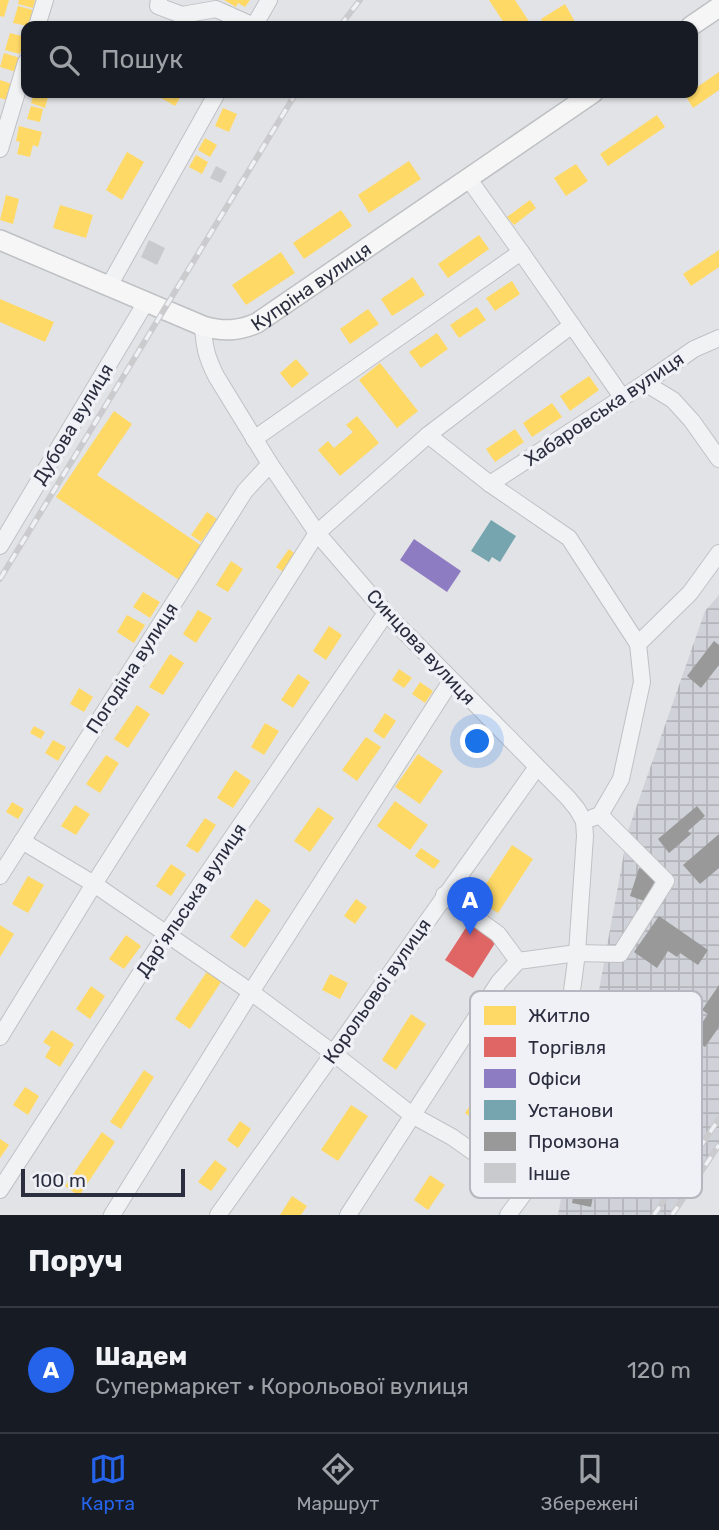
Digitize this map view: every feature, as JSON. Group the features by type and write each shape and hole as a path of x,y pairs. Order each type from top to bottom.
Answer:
{"main road":[{"path":"698,21 719,7"},
{"name":"Купріна вулиця","path":"0,240 203,326 230,331 245,328 257,323 586,98"}],"street":[{"path":"39,21 45,0"},
{"path":"159,0 158,6 182,15 216,9 243,21"},
{"path":"257,21 269,0"},
{"path":"0,149 21,79"},
{"path":"109,286 214,98"},
{"path":"467,178 622,397"},
{"path":"254,439 521,251"},
{"name":"Дубова вулиця","path":"0,546 146,302"},
{"path":"0,1037 317,533 428,435 572,325"},
{"name":"Синцова вулиця","path":"203,326 208,361 254,439 317,533 386,613 578,809 584,821"},
{"name":"Хабаровська вулиця","path":"490,484 694,349 719,338"},
{"path":"645,383 673,400 719,459"},
{"path":"428,435 490,484 569,538 638,644 642,682 621,779 600,815 584,821 584,855 572,991"},
{"name":"Погодіна вулиця","path":"0,876 245,491 270,464"},
{"path":"638,644 690,593 719,553"},
{"name":"Дар’яльська вулиця","path":"0,1190 166,934 386,613"},
{"path":"111,1215 451,681"},
{"name":"Корольової вулиця","path":"218,1215 537,767"},
{"path":"493,991 518,961 577,953 620,954 666,881 600,815"},
{"path":"22,841 94,884 251,992 412,1115 470,1150"},
{"path":"444,895 498,934 518,961"},
{"path":"348,1215 470,1026"},
{"path":"508,1215 521,1198"}],"shaded area":[{"path":"719,595 719,1145 702,1170 702,991 599,991 628,831 705,611"},
{"path":"561,1198 683,1198 671,1215 558,1215"}],"building: Житло":[{"path":"0,0 9,0 4,17 0,16"},
{"path":"19,0 35,0 33,8 18,4"},
{"path":"224,0 250,0 245,7 238,3 236,7"},
{"path":"489,0 515,0 529,21 503,21"},
{"path":"565,4 574,21 542,21 541,19"},
{"path":"18,6 33,10 30,21 21,21 21,25 13,23"},
{"path":"10,33 21,36 20,54 5,50"},
{"path":"4,53 20,58 16,72 0,67"},
{"path":"719,72 719,90 693,108 687,98 698,98 698,87"},
{"path":"0,80 12,84 7,100 0,98"},
{"path":"32,98 48,98 45,108 31,103"},
{"path":"161,98 180,98 175,106"},
{"path":"31,106 43,109 40,122 27,119"},
{"path":"223,108 237,114 229,132 215,126"},
{"path":"657,115 665,127 608,166 600,154"},
{"path":"19,126 42,132 38,147 33,145 30,157 17,154 20,142 16,141"},
{"path":"205,138 217,145 210,157 198,150"},
{"path":"127,152 144,162 122,200 106,190"},
{"path":"196,155 208,162 202,174 189,167"},
{"path":"409,161 421,179 369,213 358,195"},
{"path":"576,164 588,181 566,196 554,178"},
{"path":"6,195 19,199 13,224 0,220"},
{"path":"530,200 536,208 514,225 507,217"},
{"path":"60,205 93,215 86,238 53,228"},
{"path":"341,210 352,226 304,259 293,243"},
{"path":"479,235 489,249 448,278 438,264"},
{"path":"719,250 719,267 691,286 683,274"},
{"path":"281,252 295,273 246,305 232,285"},
{"path":"413,277 425,295 392,316 381,299"},
{"path":"512,281 520,294 495,311 486,298"},
{"path":"0,299 54,322 45,342 0,322"},
{"path":"477,307 486,320 459,338 450,325"},
{"path":"368,309 379,324 350,344 340,329"},
{"path":"437,333 448,349 421,368 409,352"},
{"path":"296,359 309,374 292,388 280,373"},
{"path":"380,363 418,411 397,428 359,380"},
{"path":"589,376 599,390 570,411 560,396"},
{"path":"552,403 562,417 532,437 523,423"},
{"path":"114,411 132,424 97,475 202,546 179,580 56,497"},
{"path":"357,416 379,443 340,476 318,450 328,441 334,448 353,432 346,425"},
{"path":"515,429 524,442 495,462 486,449"},
{"path":"207,512 217,519 201,542 191,535"},
{"path":"289,549 299,557 286,574 276,567"},
{"path":"231,561 243,569 228,592 216,585"},
{"path":"143,592 160,602 150,618 133,607"},
{"path":"198,610 212,618 196,643 183,634"},
{"path":"127,615 145,625 134,643 117,632"},
{"path":"329,626 342,635 326,660 313,651"},
{"path":"170,654 184,663 163,695 149,687"},
{"path":"399,669 412,678 404,688 392,680"},
{"path":"298,674 310,682 293,708 281,700"},
{"path":"420,682 433,691 425,703 412,694"},
{"path":"79,688 93,697 84,712 70,704"},
{"path":"137,705 150,714 128,748 114,739"},
{"path":"385,713 396,721 384,739 373,731"},
{"path":"265,723 279,731 264,755 251,747"},
{"path":"34,726 45,732 41,739 30,733"},
{"path":"366,737 381,747 357,781 342,770"},
{"path":"53,740 66,747 58,761 45,753"},
{"path":"418,754 443,771 420,804 395,787"},
{"path":"106,755 119,763 100,793 86,784"},
{"path":"235,770 251,781 233,808 217,798"},
{"path":"395,801 428,825 410,850 377,826"},
{"path":"12,802 24,809 18,819 6,812"},
{"path":"75,805 90,814 76,835 61,826"},
{"path":"318,807 334,818 310,852 294,841"},
{"path":"205,818 216,825 198,853 186,846"},
{"path":"512,845 533,859 498,913 476,899"},
{"path":"421,848 440,861 434,869 415,856"},
{"path":"171,864 186,874 171,896 156,886"},
{"path":"28,876 44,885 28,913 12,904"},
{"path":"256,899 271,910 245,948 230,937"},
{"path":"356,899 367,907 355,924 344,916"},
{"path":"0,925 14,934 0,957"},
{"path":"126,935 141,946 124,969 109,959"},
{"path":"210,967 225,976 190,1029 175,1019"},
{"path":"330,974 348,983 340,999 322,990"},
{"path":"91,986 105,996 90,1019 76,1009"},
{"path":"411,1014 426,1024 396,1070 382,1060"},
{"path":"52,1030 74,1044 60,1067 45,1057 51,1047 43,1042"},
{"path":"144,1070 154,1077 121,1129 110,1122"},
{"path":"25,1087 39,1096 28,1115 13,1105"},
{"path":"351,1105 368,1116 338,1161 321,1150"},
{"path":"240,1121 251,1129 238,1148 227,1140"},
{"path":"102,1132 115,1142 79,1196 65,1186"},
{"path":"0,1139 9,1145 0,1158"},
{"path":"215,1160 227,1169 211,1191 198,1182"},
{"path":"430,1175 445,1185 428,1210 414,1200"},
{"path":"292,1196 307,1206 301,1215 280,1215"}],"building: Торгівля":[{"path":"469,923 497,940 473,978 445,960"}],"building: Офіси":[{"path":"414,539 461,571 447,592 400,560"}],"building: Установи":[{"path":"491,520 516,536 500,562 492,557 489,562 471,551"}],"building: Промзона":[{"path":"714,641 719,645 719,665 701,688 687,676"},
{"path":"697,806 705,816 688,831 691,834 669,853 658,839"},
{"path":"719,834 719,868 700,884 683,865"},
{"path":"639,868 657,874 647,902 630,896"},
{"path":"659,916 708,950 698,965 680,953 677,957 668,951 657,968 634,952"},
{"path":"719,985 719,1027 705,1047 702,1045 702,1023 708,1014 702,1010"},
{"path":"573,1198 593,1198 591,1207 572,1203"}],"building: Інше":[{"path":"216,166 227,172 221,183 210,178"},
{"path":"149,240 165,248 157,265 141,257"}],"railway":[{"path":"344,21 360,0"},
{"path":"0,579 293,98"},
{"path":"702,1144 719,1119"},
{"path":"702,1170 719,1145"},
{"path":"654,1215 666,1198"},
{"path":"672,1215 683,1198"}],"place":[{"name":"Шадем","path":"470,935"}]}
